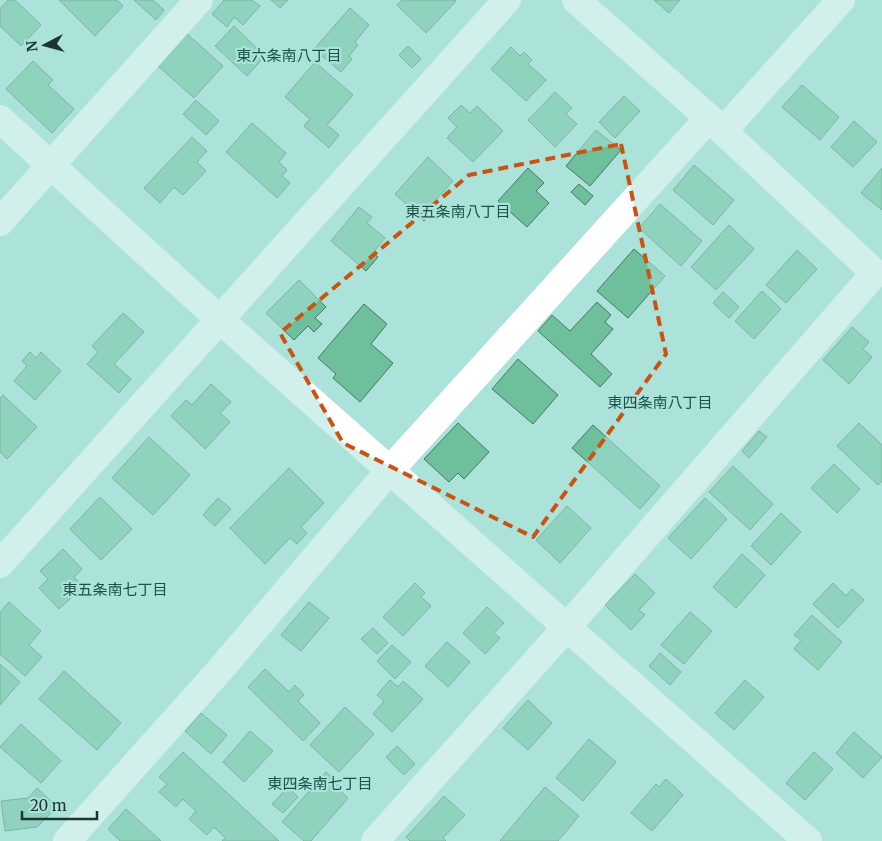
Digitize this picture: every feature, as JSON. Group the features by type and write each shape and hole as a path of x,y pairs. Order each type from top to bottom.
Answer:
{"street":[{"path":"0,222 199,0"},
{"path":"0,564 507,0"},
{"path":"375,841 567,627 880,272 576,0"},
{"path":"67,841 219,671 390,470 716,125 841,0"},
{"path":"0,119 219,319 808,841"}],"highlighted area":[{"path":"621,144 666,354 533,537 343,443 280,333 469,175"}],"building":[{"path":"8,0 15,0 41,25 21,46 0,26 0,9"},
{"path":"59,0 117,0 123,6 95,36"},
{"path":"134,0 153,0 164,10 156,20"},
{"path":"224,0 252,0 260,6 243,25 234,17 227,27 212,14"},
{"path":"271,0 288,0 280,8"},
{"path":"402,0 456,1 426,33 397,5"},
{"path":"654,0 680,0 669,13"},
{"path":"350,8 369,25 355,42 358,45 349,56 352,59 341,72 314,49"},
{"path":"234,26 265,56 247,76 215,46"},
{"path":"185,32 223,66 194,98 157,65"},
{"path":"408,46 421,59 412,68 399,55"},
{"path":"511,47 520,56 524,52 532,60 528,64 546,80 526,101 491,69"},
{"path":"33,61 53,80 48,85 74,109 52,133 6,89"},
{"path":"315,62 353,95 327,125 339,135 329,148 304,126 310,119 285,97"},
{"path":"802,85 839,117 820,140 782,107"},
{"path":"555,92 572,108 566,114 577,124 555,147 528,120"},
{"path":"624,96 640,111 615,138 599,122"},
{"path":"196,100 219,121 206,135 183,114"},
{"path":"461,105 470,113 477,106 503,131 473,162 447,138 457,127 448,118"},
{"path":"854,121 877,142 853,167 831,147"},
{"path":"252,123 286,153 279,162 287,170 282,176 290,183 277,198 226,152"},
{"path":"596,130 621,150 590,186 566,166"},
{"path":"192,137 207,151 197,162 206,171 183,195 174,187 160,203 144,188"},
{"path":"428,157 453,181 433,203 437,207 424,221 395,194"},
{"path":"694,165 734,200 713,225 673,190"},
{"path":"528,168 544,183 536,191 549,203 527,227 498,201"},
{"path":"882,168 882,210 861,193"},
{"path":"579,184 593,196 585,205 571,192"},
{"path":"660,204 702,241 681,266 639,228"},
{"path":"359,207 372,217 367,223 385,238 373,253 378,257 366,271 331,241"},
{"path":"729,225 754,249 716,290 691,267"},
{"path":"634,249 665,276 628,318 597,291"},
{"path":"797,250 817,269 786,303 766,285"},
{"path":"299,280 326,307 315,318 322,324 314,332 308,326 294,340 266,313"},
{"path":"762,291 781,309 754,339 735,321"},
{"path":"723,292 739,307 729,318 713,303"},
{"path":"597,302 611,315 605,322 613,329 591,354 612,374 600,387 538,331 552,315 570,331"},
{"path":"364,304 387,324 371,344 393,363 360,402 333,378 336,374 318,358"},
{"path":"123,313 144,332 114,364 131,379 119,393 87,364 98,352 92,346"},
{"path":"852,327 869,342 863,349 872,357 849,384 823,360"},
{"path":"30,352 36,358 41,352 61,371 35,400 14,381 27,366 22,361"},
{"path":"518,359 558,395 533,424 492,389"},
{"path":"211,384 231,402 220,413 230,422 205,449 171,416 186,400 192,405"},
{"path":"3,395 37,427 7,459 0,452 0,399"},
{"path":"458,423 489,452 464,479 458,473 449,482 424,459"},
{"path":"859,423 882,445 882,481 878,485 837,446"},
{"path":"593,425 660,486 640,509 572,448"},
{"path":"759,431 767,437 749,458 742,451"},
{"path":"149,437 190,475 153,515 112,478"},
{"path":"834,464 860,489 837,513 811,488"},
{"path":"733,466 773,504 750,530 709,492"},
{"path":"289,468 324,503 301,527 307,533 297,544 290,538 265,564 230,528"},
{"path":"100,497 132,529 101,560 70,529"},
{"path":"218,498 231,509 215,526 203,515"},
{"path":"705,498 727,519 691,559 668,538"},
{"path":"567,506 591,528 560,563 536,540"},
{"path":"781,513 801,532 771,565 751,546"},
{"path":"63,549 82,569 74,577 83,587 59,609 39,588 48,579 40,571"},
{"path":"742,554 765,575 736,608 713,587"},
{"path":"635,574 655,593 639,610 645,615 631,630 605,605"},
{"path":"415,583 425,593 421,597 431,606 403,636 383,617"},
{"path":"833,583 846,596 852,589 864,600 838,628 813,604"},
{"path":"9,602 41,631 29,645 42,657 25,676 0,654 0,612"},
{"path":"309,602 329,618 301,651 281,635"},
{"path":"487,607 504,623 494,633 500,638 485,654 463,633"},
{"path":"690,612 712,631 684,664 661,645"},
{"path":"812,615 842,642 818,670 794,649 801,640 794,635"},
{"path":"373,628 388,643 377,654 361,639"},
{"path":"447,642 470,662 448,687 425,666"},
{"path":"392,645 411,662 395,679 377,661"},
{"path":"660,653 681,672 670,685 649,666"},
{"path":"0,664 20,682 0,705"},
{"path":"265,669 289,692 295,685 304,695 298,701 320,723 303,741 248,687"},
{"path":"64,671 121,723 97,750 39,699"},
{"path":"390,680 398,687 403,681 423,699 392,732 373,714 384,701 377,695"},
{"path":"745,680 764,697 734,730 715,713"},
{"path":"528,700 552,723 528,750 503,728"},
{"path":"345,707 374,734 339,772 310,745"},
{"path":"201,713 227,735 211,754 185,731"},
{"path":"21,724 61,761 41,783 0,747"},
{"path":"250,731 273,751 244,782 223,762"},
{"path":"854,732 882,757 863,778 836,753"},
{"path":"589,739 616,762 583,801 556,778"},
{"path":"397,746 415,764 404,775 386,757"},
{"path":"183,752 279,841 222,841 225,838 214,827 207,835 189,819 196,811 183,799 176,807 159,792 167,784 159,777"},
{"path":"814,752 833,769 805,800 786,783"},
{"path":"326,772 342,786 339,790 348,798 311,841 304,841 282,822"},
{"path":"666,779 683,795 652,831 631,813 656,784 659,787"},
{"path":"288,787 298,797 283,813 272,804"},
{"path":"545,787 579,816 558,841 500,841"},
{"path":"37,788 57,807 37,827 5,831 1,801 28,798"},
{"path":"444,796 465,815 443,838 446,841 410,841 406,837"},
{"path":"126,809 161,841 120,841 108,829"}],"district":[{"name":"東六条南八丁目","path":"289,56"},
{"name":"東五条南八丁目","path":"458,212"},
{"name":"東四条南八丁目","path":"660,403"},
{"name":"東五条南七丁目","path":"115,590"},
{"name":"東四条南七丁目","path":"320,784"}]}
